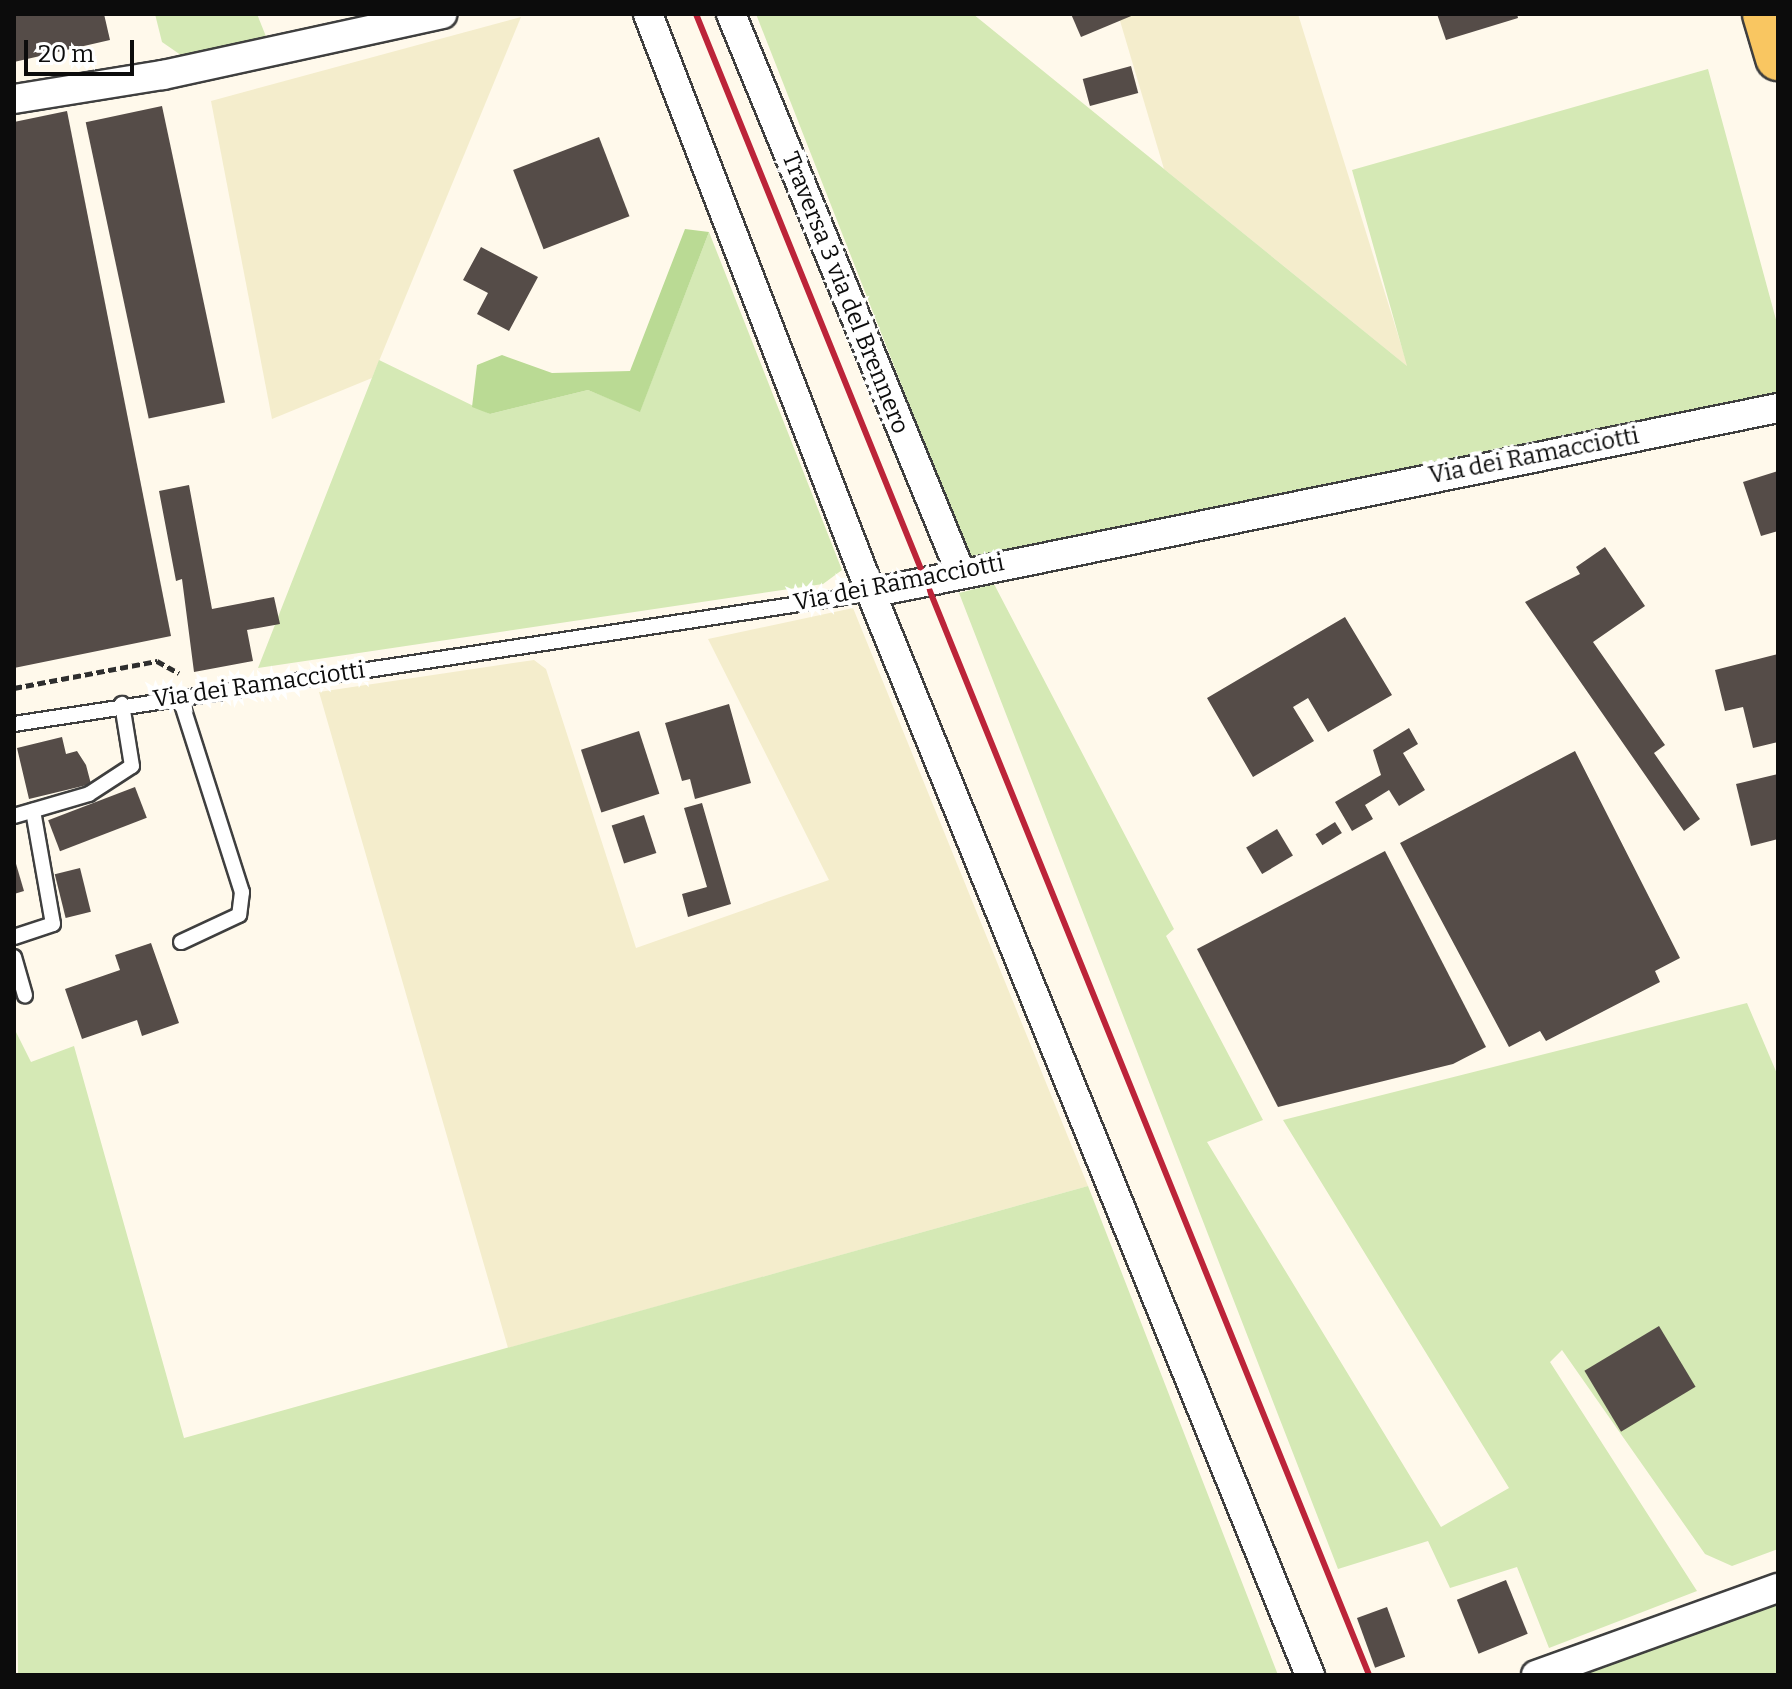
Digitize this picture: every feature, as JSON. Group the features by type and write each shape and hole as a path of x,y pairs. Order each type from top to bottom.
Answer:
{"main road":[{"path":"1765,14 1778,58"}],"street":[{"path":"14,99 163,75 442,14"},
{"path":"648,14 871,593 1310,1675"},
{"name":"Traversa 3 via del Brennero","path":"731,14 960,571"},
{"name":"Via dei Ramacciotti","path":"871,593 960,571 1778,408"},
{"path":"1536,1675 1778,1588"}],"lane":[{"name":"Via dei Ramacciotti","path":"14,724 122,704 180,698 871,593"},
{"path":"180,698 242,892 239,915 181,942"},
{"path":"14,816 89,794 132,766 122,704"},
{"path":"14,937 53,924 33,811"},
{"path":"14,957 25,995"}],"path":[{"path":"14,688 157,661 178,669 180,698"}],"shaded area":[{"path":"1118,14 1298,14 1408,367 1164,169"},
{"path":"521,17 372,378 272,419 211,101"},
{"path":"853,608 1088,1186 508,1348 319,692 534,660 546,669 636,948 829,880 708,639"}],"green space":[{"path":"155,14 257,14 269,44 188,60 162,42"},
{"path":"756,14 973,14 1407,366 1352,170 1708,69 1778,327 1778,392 971,562"},
{"path":"685,229 709,232 640,412 588,390 490,414 472,407 477,365 502,355 552,373 630,371"},
{"path":"709,232 842,570 823,584 258,668 379,360 490,414 588,390 640,411"},
{"path":"994,584 1174,929 1166,936 1263,1120 1207,1142 1441,1527 1509,1488 1283,1120 1747,1003 1778,1076 1778,1549 1732,1566 1705,1554 1562,1350 1550,1362 1697,1591 1549,1648 1517,1567 1450,1588 1428,1541 1338,1569 959,593"},
{"path":"14,1028 31,1062 74,1046 184,1438 1088,1186 1278,1675 18,1675"},
{"path":"1778,1602 1778,1675 1570,1675"}],"building":[{"path":"14,14 104,14 110,40 14,62"},
{"path":"1071,14 1136,14 1081,37"},
{"path":"1437,14 1517,14 1518,18 1446,40"},
{"path":"1131,66 1138,93 1090,106 1083,79"},
{"path":"162,106 225,402 149,419 86,122"},
{"path":"67,111 171,636 14,668 14,122"},
{"path":"599,137 629,216 544,249 513,170"},
{"path":"481,247 538,277 509,331 477,314 488,293 463,280"},
{"path":"1778,471 1778,531 1761,536 1743,482"},
{"path":"189,485 212,609 274,597 280,624 247,630 253,661 194,672 182,579 176,581 159,491"},
{"path":"1605,547 1645,606 1593,642 1665,745 1654,753 1700,819 1684,831 1525,602 1580,574 1576,567"},
{"path":"1345,617 1392,695 1328,732 1308,698 1293,707 1314,741 1253,777 1207,698"},
{"path":"1778,654 1778,742 1753,748 1743,707 1725,711 1715,670"},
{"path":"729,704 751,783 695,799 690,779 682,781 665,723"},
{"path":"1409,728 1418,744 1403,753 1425,790 1399,806 1389,790 1365,805 1373,819 1352,831 1335,802 1381,775 1373,750"},
{"path":"639,731 659,794 601,813 581,750"},
{"path":"62,737 66,754 77,751 86,765 91,784 29,799 17,748"},
{"path":"1575,751 1680,958 1655,971 1660,982 1546,1041 1540,1031 1509,1047 1400,843"},
{"path":"1778,774 1778,839 1751,846 1736,784"},
{"path":"135,787 147,818 60,851 48,820"},
{"path":"702,803 731,904 688,917 682,894 707,887 684,808"},
{"path":"644,815 656,853 624,864 612,826"},
{"path":"1335,822 1342,833 1322,845 1315,834"},
{"path":"1277,829 1293,856 1262,874 1246,848"},
{"path":"1385,851 1486,1047 1453,1064 1278,1107 1197,949"},
{"path":"14,857 24,891 14,894"},
{"path":"80,868 91,912 66,918 55,874"},
{"path":"151,943 179,1023 142,1036 137,1020 82,1039 65,989 120,970 115,955"},
{"path":"1659,1326 1696,1387 1621,1432 1584,1371"},
{"path":"1506,1580 1528,1634 1479,1654 1457,1600"},
{"path":"1387,1607 1405,1657 1375,1668 1357,1618"}],"railway":[{"path":"696,14 1369,1675"}]}
